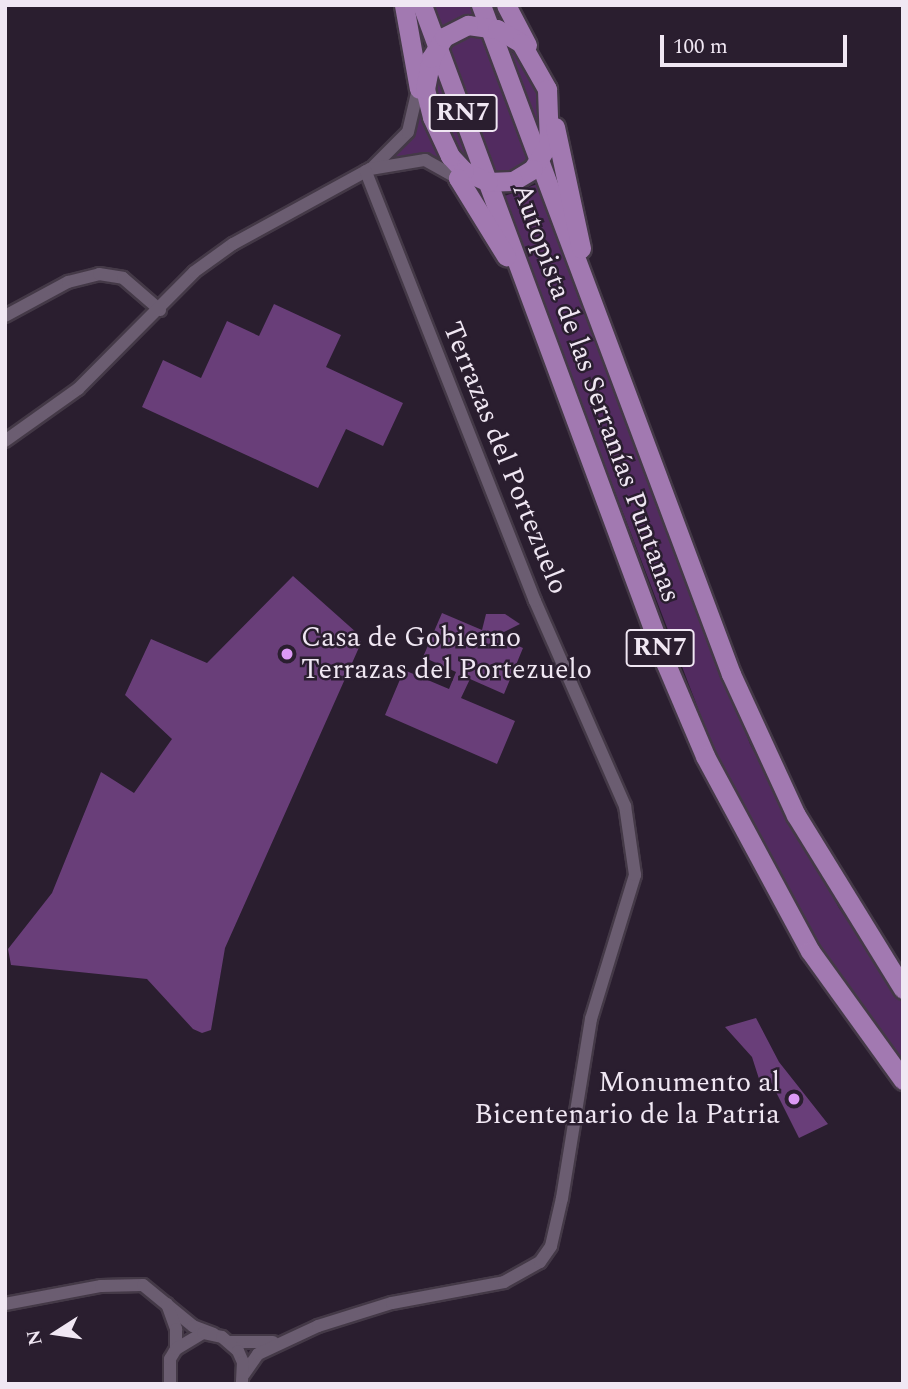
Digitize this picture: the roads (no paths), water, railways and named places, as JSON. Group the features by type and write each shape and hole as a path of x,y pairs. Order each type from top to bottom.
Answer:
{"highway":[{"path":"404,5 421,89 435,127 536,308"},
{"name":"Autopista de las Serranías Puntanas","path":"422,5 666,664 725,799 810,951 903,1080"},
{"name":"Autopista de las Serranías Puntanas","path":"481,5 762,746 830,875 903,989"},
{"path":"506,5 537,65 550,104 591,300"},
{"path":"421,89 437,45 460,27 488,27 521,43 537,65"},
{"path":"461,175 488,182 513,181 539,163 552,133 550,104"}],"street":[{"path":"5,441 78,389 218,253 368,170 408,132 421,89"},
{"path":"368,170 425,160 461,175"},
{"name":"Terrazas del Portezuelo","path":"243,1379 258,1354 277,1342 353,1313 504,1282 540,1262 551,1246 562,1198 591,1019 635,875 625,806 534,601 368,170"},
{"path":"5,316 68,282 99,274 123,278 160,310"},
{"name":"Terrazas del Portezuelo","path":"5,1304 122,1283 143,1285 166,1300 193,1326 230,1342 277,1342"},
{"path":"166,1300 176,1329 176,1349 168,1371 170,1384"},
{"path":"176,1349 193,1336 214,1334"},
{"name":"Terrazas del Portezuelo","path":"230,1342 243,1362 243,1379"}],"place":[{"name":"Casa de Gobierno Terrazas del Portezuelo","path":"287,654"},
{"name":"Monumento al Bicentenario de la Patria","path":"794,1099"}]}
